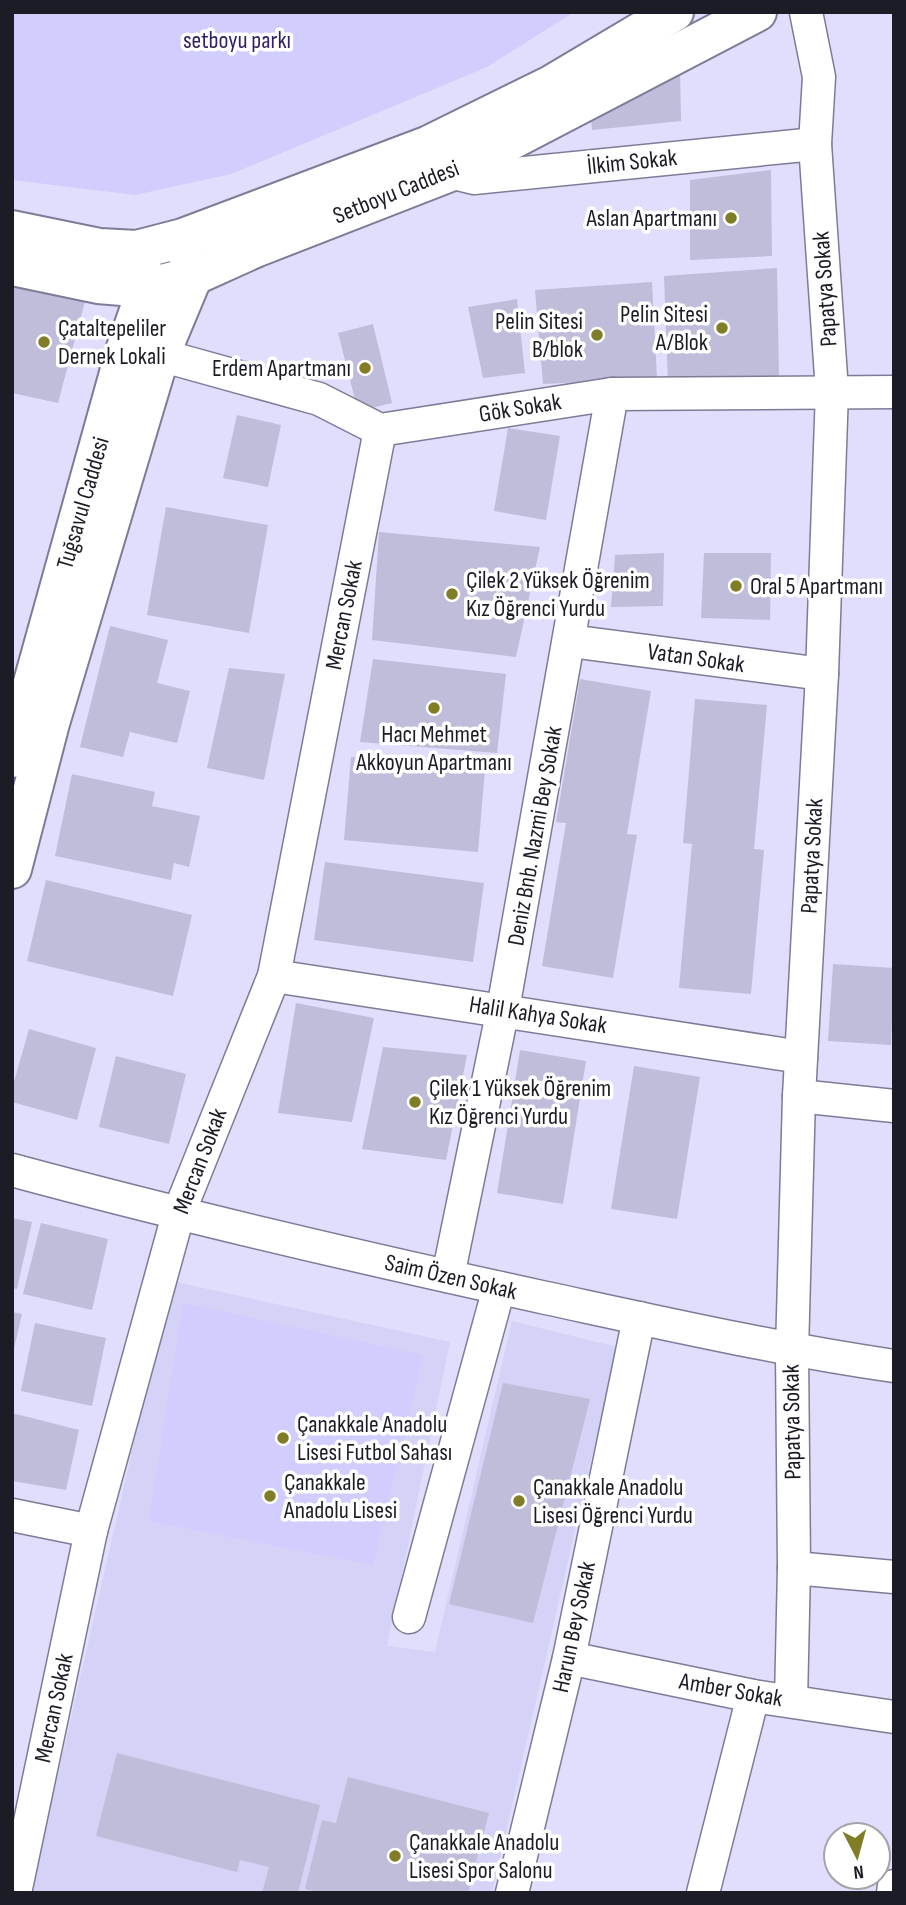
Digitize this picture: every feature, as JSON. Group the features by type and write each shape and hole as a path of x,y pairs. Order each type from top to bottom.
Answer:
{"main road":[{"name":"Setboyu Caddesi","path":"12,230 100,248 137,250 183,237 427,146 551,85 674,12"},
{"name":"Setboyu Caddesi","path":"12,265 98,284 147,288 193,276 255,248 450,172 757,12"},
{"path":"12,869 50,723 160,355 193,276 183,237"},
{"path":"137,250 147,288"},
{"name":"Tuğsavul Caddesi","path":"12,758 18,717 122,361 147,288"}],"street":[{"name":"Papatya Sokak","path":"791,1701 794,1568 792,1351 799,1096 822,674 832,391 815,144 820,77 806,12"},
{"name":"İlkim Sokak","path":"450,172 474,178 815,144"},
{"path":"160,355 319,399 380,430"},
{"name":"Gök Sokak","path":"380,430 612,394 894,391"},
{"name":"Deniz Bnb. Nazmi Bey Sokak","path":"448,1276 503,1009 612,394"},
{"name":"Mercan Sokak","path":"15,1893 91,1531 178,1214 274,975 380,430"},
{"name":"Vatan Sokak","path":"570,641 822,674"},
{"name":"Halil Kahya Sokak","path":"274,975 801,1057"},
{"path":"799,1096 894,1107"},
{"name":"Saim Özen Sokak","path":"12,1170 178,1214 499,1288 792,1351 894,1366"},
{"path":"410,1617 499,1288"},
{"name":"Harun Bey Sokak","path":"512,1893 569,1658 639,1318"},
{"path":"12,1515 91,1531"},
{"path":"794,1568 894,1577"},
{"name":"Amber Sokak","path":"569,1658 752,1696 894,1717"},
{"path":"703,1893 752,1696"},
{"path":"893,1893 894,1886"}],"shaded area":[{"name":"Çanakkale Anadolu Lisesi","path":"171,1281 450,1342 387,1646 435,1652 512,1321 617,1347 492,1893 31,1893"}],"green space":[{"name":"setboyu parkı","path":"12,12 574,12 487,67 231,174 135,195 12,180"},
{"name":"Çanakkale Anadolu Lisesi Futbol Sahası","path":"183,1303 423,1355 373,1565 149,1521"}],"building":[{"path":"680,71 681,121 592,130 590,106"},
{"name":"Aslan Apartmanı","path":"771,170 772,256 690,260 690,180"},
{"name":"Pelin Sitesi A/Blok","path":"777,268 779,380 668,383 664,276"},
{"name":"Çataltepeliler Dernek Lokali","path":"12,275 88,290 58,403 12,393"},
{"name":"Pelin Sitesi B/blok","path":"652,282 657,379 543,384 535,290"},
{"path":"517,299 525,373 483,378 468,307"},
{"name":"Erdem Apartmanı","path":"373,324 392,403 358,411 338,333"},
{"path":"237,415 281,425 268,487 223,478"},
{"path":"508,428 560,436 546,520 494,511"},
{"path":"166,507 268,525 249,633 147,615"},
{"name":"Çilek 2 Yüksek Öğrenim Kız Öğrenci Yurdu","path":"379,532 540,547 516,657 372,640"},
{"path":"664,553 663,606 611,607 615,555"},
{"name":"Oral 5 Apartmanı","path":"704,553 771,553 770,620 701,618"},
{"path":"110,626 168,640 157,683 190,691 177,743 130,732 123,757 80,747"},
{"name":"Hacı Mehmet Akkoyun Apartmanı","path":"373,659 506,674 497,753 360,742"},
{"path":"229,668 285,674 264,780 207,768"},
{"path":"580,679 651,691 627,834 637,835 613,978 542,966 566,823 556,822"},
{"path":"695,699 767,705 754,849 764,850 751,994 679,988 692,844 683,843"},
{"path":"351,757 485,769 478,852 344,840"},
{"path":"72,774 155,792 152,806 200,816 189,867 174,863 171,880 55,856"},
{"path":"325,862 484,883 473,962 314,940"},
{"path":"46,880 192,915 173,996 27,961"},
{"path":"833,964 894,968 891,1045 828,1041"},
{"path":"296,1003 374,1018 352,1122 278,1113"},
{"path":"29,1029 96,1048 77,1120 12,1102 12,1089"},
{"name":"Çilek 1 Yüksek Öğrenim Kız Öğrenci Yurdu","path":"383,1047 467,1055 446,1160 362,1149"},
{"path":"520,1050 586,1061 563,1204 497,1193"},
{"path":"116,1056 186,1074 169,1144 99,1127"},
{"path":"634,1066 700,1077 677,1219 611,1209"},
{"path":"12,1218 32,1222 17,1289 12,1288"},
{"path":"41,1223 108,1239 92,1310 23,1294"},
{"path":"12,1312 22,1314 13,1353 12,1353"},
{"path":"35,1323 106,1338 92,1406 21,1391"},
{"name":"Çanakkale Anadolu Lisesi Öğrenci Yurdu","path":"503,1383 590,1399 533,1623 449,1604"},
{"path":"12,1413 79,1430 66,1490 12,1481"},
{"path":"117,1753 320,1805 298,1893 262,1893 269,1867 240,1860 237,1872 96,1836"},
{"name":"Çanakkale Anadolu Lisesi Spor Salonu","path":"348,1777 489,1813 468,1893 321,1893 305,1889 322,1820 336,1823"}],"place":[{"name":"Aslan Apartmanı","path":"731,218"},
{"name":"Pelin Sitesi A/Blok","path":"722,328"},
{"name":"Pelin Sitesi B/blok","path":"597,335"},
{"name":"Çataltepeliler Dernek Lokali","path":"44,342"},
{"name":"Erdem Apartmanı","path":"365,368"},
{"name":"Oral 5 Apartmanı","path":"736,586"},
{"name":"Çilek 2 Yüksek Öğrenim Kız Öğrenci Yurdu","path":"452,594"},
{"name":"Hacı Mehmet Akkoyun Apartmanı","path":"434,708"},
{"name":"Çilek 1 Yüksek Öğrenim Kız Öğrenci Yurdu","path":"415,1102"},
{"name":"Çanakkale Anadolu Lisesi Futbol Sahası","path":"283,1438"},
{"name":"Çanakkale Anadolu Lisesi","path":"270,1496"},
{"name":"Çanakkale Anadolu Lisesi Öğrenci Yurdu","path":"519,1501"},
{"name":"Çanakkale Anadolu Lisesi Spor Salonu","path":"395,1856"}]}
